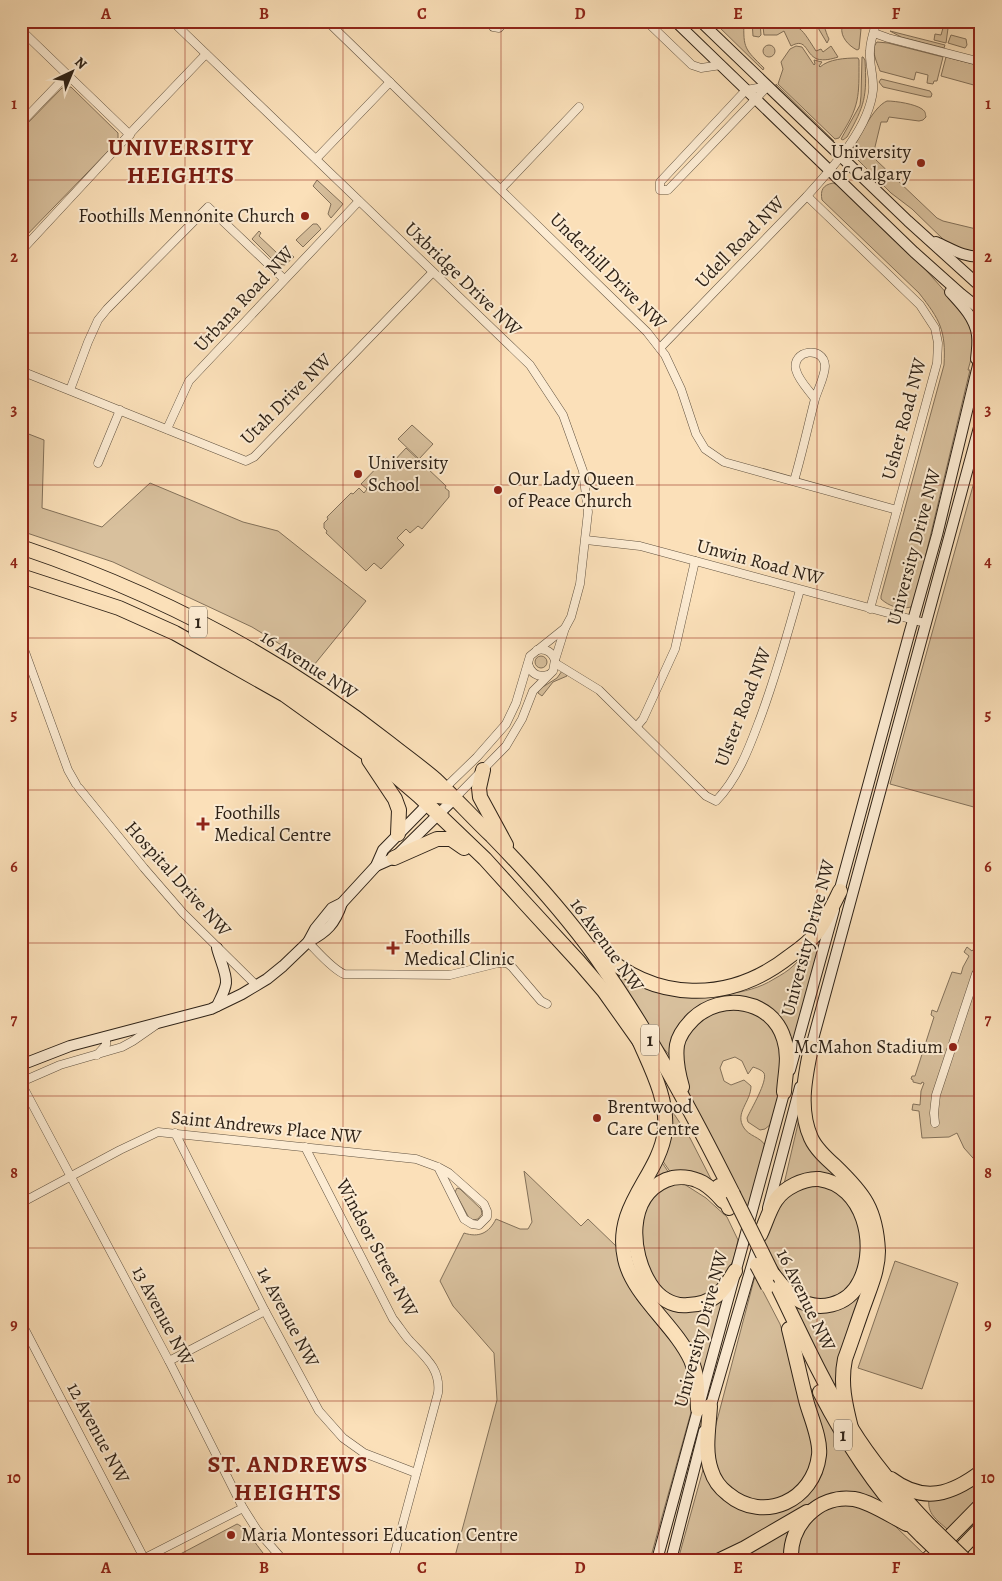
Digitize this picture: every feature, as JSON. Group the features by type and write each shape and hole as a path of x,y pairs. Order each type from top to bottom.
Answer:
{"highway":[{"name":"16 Avenue NW","path":"21,547 70,564 148,597 234,640 291,673 333,701 434,779 438,814 485,859 579,962 609,998 639,1040 662,1074 731,1201"},
{"name":"16 Avenue NW","path":"21,576 119,608 176,633 253,676 285,695 384,766 436,796 455,798 512,857 579,935 634,1014 686,1102 731,1201 770,1280 851,1428 922,1530"},
{"path":"119,608 144,613 185,628 270,675 349,727 436,796"},
{"path":"351,742 370,760 395,799 399,810 398,834"},
{"path":"483,770 479,788 480,797 512,857"},
{"path":"394,858 428,842 443,838 451,839 485,859"},
{"path":"579,935 618,967 647,983 697,992 722,988 740,984 762,975 777,967 797,951 817,933 830,913 840,891"},
{"path":"686,1102 678,1069 679,1038 685,1028 707,1008 728,1002 740,1002 764,1011 778,1027 784,1037 787,1050 784,1092"},
{"path":"639,1040 661,1094 665,1130 657,1158 636,1193 626,1222 623,1240 625,1259 639,1289 679,1339 692,1362 704,1407 711,1471 720,1487 741,1503 771,1507 790,1500 803,1491 814,1475 819,1453 818,1447 789,1329"},
{"path":"810,1048 803,1106 810,1136 819,1150 861,1192 872,1214 877,1240 877,1266 845,1359 842,1373 843,1392 851,1428"},
{"path":"731,1201 692,1178 671,1178 656,1186 644,1200 637,1216 635,1240 640,1265 646,1278 654,1290 664,1299 674,1304 685,1306 697,1304 717,1296 725,1288 735,1272"},
{"path":"760,1236 776,1201 786,1191 812,1179 831,1182 841,1187 856,1203 864,1222 867,1249 864,1272 856,1288 837,1303 814,1306 795,1298 770,1280"},
{"name":"16 Avenue NW","path":"770,1280 789,1329 848,1443 873,1479 953,1559"},
{"path":"881,1471 894,1482 909,1489 928,1494 940,1494 952,1490 981,1472"},
{"path":"720,1560 830,1501 854,1499 866,1502 922,1530"},
{"path":"927,1560 981,1505"},
{"path":"791,1560 790,1550 796,1531 811,1510"},
{"path":"953,1559 981,1528"}],"street":[{"name":"Uxbridge Drive NW","path":"172,21 530,365 563,415 583,471 588,512 580,584 571,617 565,628 555,662"},
{"name":"Underhill Drive NW","path":"327,21 337,24 390,82 626,310 660,348 681,389 696,434 705,449 724,462 897,510"},
{"path":"491,21 493,27 499,28 505,21"},
{"path":"646,21 692,65 701,68 721,66"},
{"path":"675,21 914,252 981,310"},
{"path":"700,21 840,157 981,287"},
{"name":"Udell Road NW","path":"660,348 807,196 840,157 858,131 870,105 873,88 870,51 876,21"},
{"path":"21,30 130,135"},
{"path":"874,33 981,62"},
{"path":"21,250 206,54"},
{"path":"21,122 67,75"},
{"path":"316,159 390,82"},
{"path":"768,86 668,190 660,190 660,182 746,90 768,86"},
{"path":"500,189 579,107"},
{"name":"Usher Road NW","path":"807,196 920,305 935,328 938,343 937,363 870,609"},
{"name":"Urbana Road NW","path":"167,429 189,382 359,201"},
{"path":"70,390 98,320 106,309 208,207 284,279"},
{"path":"928,239 957,253 969,257 981,257"},
{"path":"914,252 962,305 972,320 977,334 976,373"},
{"name":"Utah Drive NW","path":"21,371 246,461 254,457 433,272"},
{"path":"794,481 815,399 825,369 824,361 818,353 811,352 800,355 795,367 798,375 815,399"},
{"name":"University Drive NW","path":"671,1560 735,1272 814,990 937,535 981,353"},
{"path":"98,462 120,410"},
{"name":"University Drive NW","path":"657,1560 704,1407 760,1236 867,842 924,623 981,420"},
{"name":"Unwin Road NW","path":"586,540 640,546 924,623"},
{"path":"637,726 643,719 675,649 695,561"},
{"name":"Ulster Road NW","path":"555,662 599,690 706,796 716,800 725,792 736,774 752,740 778,669 800,590"},
{"path":"21,1065 70,1046 158,1024 217,1006 257,986 283,966 308,942 321,936 337,918 342,903 376,866 383,850 477,757 506,724 516,703 530,656 565,628"},
{"name":"Hospital Drive NW","path":"21,641 68,770 78,786 183,913 216,948 257,986"},
{"path":"376,866 394,858 506,746 522,719 534,691 553,671 555,662 551,653 544,649 536,650"},
{"path":"528,664 531,672 538,676 547,676"},
{"path":"308,942 344,974 450,976 498,963 507,963 541,1000 547,1004"},
{"path":"216,948 225,974 226,984 217,1006"},
{"path":"935,1123 936,1095 976,974 981,966"},
{"path":"21,1082 60,1065 122,1047 158,1024"},
{"path":"97,1055 106,1045 106,1036"},
{"name":"13 Avenue NW","path":"21,1082 169,1361 243,1508 257,1530 283,1560"},
{"name":"Saint Andrews Place NW","path":"21,1203 158,1132 416,1160 438,1167 449,1173 484,1204 487,1210 487,1217 479,1225 472,1224 464,1219 438,1167"},
{"name":"14 Avenue NW","path":"175,1134 319,1411 334,1430 364,1453 416,1473"},
{"name":"Windsor Street NW","path":"305,1147 393,1319 409,1340 429,1360 437,1376 438,1393 393,1560"},
{"path":"169,1361 265,1310"},
{"name":"12 Avenue NW","path":"21,1322 144,1559"},
{"path":"144,1559 243,1508"}],"shaded area":[{"path":"716,21 744,21 746,48 764,68 763,70 716,24"},
{"path":"752,21 760,21 761,35 759,37 753,36"},
{"path":"814,21 823,24 829,39 827,43"},
{"path":"945,21 949,21 946,43 934,40 935,34 941,35"},
{"path":"768,25 787,25 798,28 806,35 816,51 821,49 823,52 831,46 838,57 825,60 817,59 803,45 796,44 791,46 784,31 777,35 764,35 763,27"},
{"path":"844,25 861,29 859,49 857,50 851,46 844,38 842,27"},
{"path":"890,31 945,45 944,48 901,37"},
{"path":"951,35 966,39 967,45 965,48 948,43"},
{"path":"877,42 943,57 937,81 934,81 933,84 927,83 928,75 916,72 914,80 880,71 874,52"},
{"path":"771,45 774,46 774,56 767,57 764,56 763,49 764,46"},
{"path":"796,46 802,47 814,65 814,60 822,62 820,67 838,59 858,58 859,60 859,83 855,109 839,138 835,139 778,84 783,69 781,62 790,49"},
{"path":"862,57 865,60 866,73 864,100 853,126 847,137 843,140 841,139 860,105"},
{"path":"946,57 981,66 981,87 941,76"},
{"path":"881,79 930,91 932,94 931,97 927,97 883,87 879,82"},
{"path":"776,84 834,141 776,86"},
{"path":"71,87 118,133 118,141 21,241 21,130 62,88"},
{"path":"887,101 919,107 924,111 926,117 919,121 889,117 887,122 881,122 874,151 880,155 876,160 937,218 976,229 981,226 981,252 969,252 946,242 912,209 891,193 852,154 853,148 872,115"},
{"path":"317,180 343,204 331,218 328,214 331,204 313,186"},
{"path":"833,183 838,185 916,259 958,306 971,327 973,352 968,370 970,370 915,600 911,607 907,608 898,608 887,604 881,599 881,596 944,365 943,334 937,318 919,293 822,200 821,193 823,188"},
{"path":"313,224 317,224 321,229 303,247 296,240"},
{"path":"259,231 261,233 259,236 277,253 286,250 294,257 285,265 277,264 252,239"},
{"path":"412,425 433,444 419,459 398,439"},
{"path":"21,431 44,440 42,508 102,527 150,483 243,522 278,531 366,601 314,665 252,627 113,562 21,531"},
{"path":"406,448 446,486 445,488 449,491 449,497 422,529 418,526 410,533 406,529 397,538 404,545 381,569 374,563 366,571 326,533 324,523 328,519 327,517 351,493 353,494 359,488 364,493 367,489 361,484 386,458 392,463"},
{"path":"981,457 981,809 890,784"},
{"path":"539,656 543,656 547,662 543,668 539,668 535,664 535,660"},
{"path":"562,671 567,676 553,682 542,696 538,693 538,690 557,678"},
{"path":"821,940 792,1053 774,1014 707,1003 671,1057 655,1038 611,969 653,991 695,997 727,994 751,989 769,982 789,970"},
{"name":"McMahon Stadium","path":"981,941 981,1167 964,1148 957,1133 949,1137 922,1138 919,1111 912,1110 913,1104 920,1105 921,1091 924,1083 913,1082 911,1079 912,1076 915,1076 934,1017 931,1015 932,1010 937,1012 952,972 961,974 969,956 964,952 967,947 972,951"},
{"path":"720,1006 758,1012 782,1039 781,1085 771,1124 765,1129 760,1130 748,1122 747,1118 764,1082 764,1073 753,1067 748,1074 742,1061 735,1057 723,1061 720,1068 724,1081 731,1085 744,1080 751,1086 742,1112 741,1123 746,1131 765,1145 748,1209 692,1101 680,1058 687,1031"},
{"path":"670,1108 690,1138 714,1185 671,1173 662,1160"},
{"path":"800,1115 848,1183 874,1249 837,1387 827,1375 788,1297 839,1305 871,1252 843,1184 784,1184"},
{"path":"661,1161 669,1173 647,1190 635,1212 632,1239 637,1266 649,1289 668,1304 692,1309 720,1299 722,1301 701,1384 693,1351 640,1281 629,1258 627,1231 630,1217 643,1189"},
{"path":"524,1171 581,1226 588,1219 617,1247 618,1260 629,1286 638,1301 680,1352 688,1367 693,1405 650,1560 454,1560 497,1400 494,1353 453,1306 440,1281 464,1233 474,1235 483,1233 490,1228 496,1219 520,1229 528,1229 532,1222"},
{"path":"684,1184 706,1198 727,1217 738,1240 734,1258 722,1285 695,1301 668,1297 651,1280 639,1238 645,1206 662,1185"},
{"path":"808,1184 837,1189 857,1213 864,1252 852,1287 828,1300 807,1297 807,1295 792,1284 777,1266 764,1242 781,1201"},
{"path":"457,1188 481,1209 482,1214 478,1219 473,1220 469,1218 455,1192"},
{"path":"895,1261 958,1283 922,1389 858,1368"},
{"path":"755,1276 780,1324 815,1442 810,1474 787,1497 764,1503 731,1492 714,1466 715,1428"},
{"path":"809,1386 816,1394 888,1508 812,1502 716,1560 678,1560 704,1466 708,1472 761,1511 816,1478"},
{"path":"981,1475 981,1496 947,1529 931,1513 929,1499"},
{"path":"860,1505 893,1524 925,1555 920,1560 795,1560 794,1548 809,1519 831,1506"},
{"name":"Maria Montessori Education Centre","path":"237,1524 245,1530 269,1560 169,1560"},
{"path":"792,1525 787,1535 785,1560 730,1560"}],"place":[{"name":"University of Calgary","path":"921,163"},
{"name":"Foothills Mennonite Church","path":"305,216"},
{"name":"University School","path":"358,474"},
{"name":"Our Lady Queen of Peace Church","path":"498,490"},
{"name":"Foothills Medical Centre","path":"203,824"},
{"name":"Foothills Medical Clinic","path":"393,948"},
{"name":"McMahon Stadium","path":"953,1047"},
{"name":"Brentwood Care Centre","path":"597,1118"},
{"name":"Maria Montessori Education Centre","path":"231,1535"}],"district":[{"name":"UNIVERSITY HEIGHTS","path":"181,161"},
{"name":"ST. ANDREWS HEIGHTS","path":"288,1478"}]}
